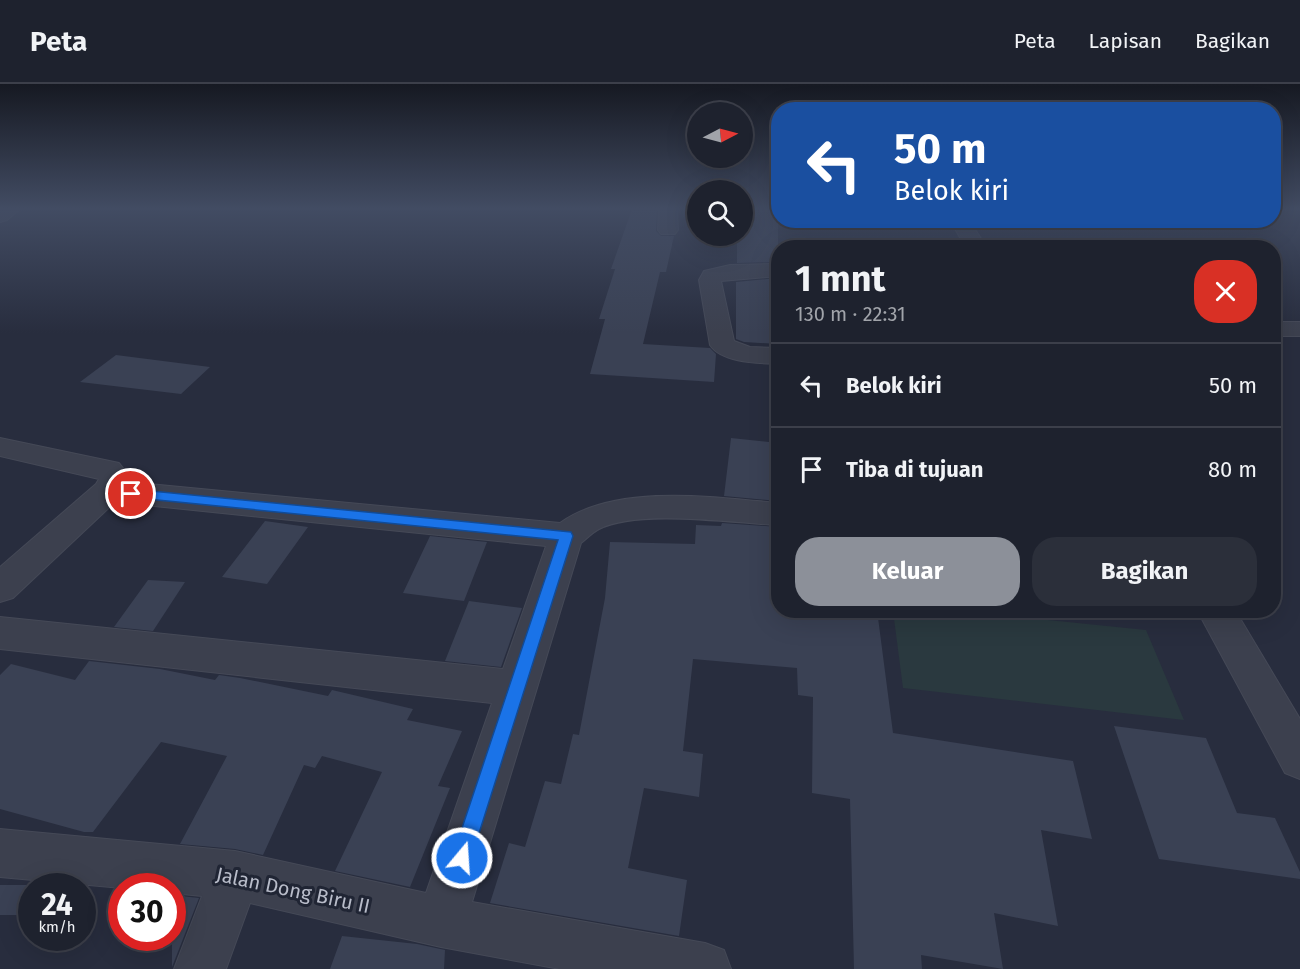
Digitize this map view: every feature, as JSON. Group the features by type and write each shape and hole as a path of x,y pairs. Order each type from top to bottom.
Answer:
{"street":[{"path":"771,270 722,273 712,276 710,280 722,345 746,354 771,356"},
{"path":"1281,329 1300,329"},
{"path":"0,447 108,470 115,477 108,492 0,588"},
{"path":"108,492 566,536"},
{"path":"441,922 566,536 589,520 613,513 641,509 771,514"},
{"path":"1220,618 1300,759"},
{"path":"0,633 518,688"},
{"name":"Jalan Dong Biru II","path":"0,853 235,875 441,922 705,969"},
{"path":"200,969 235,875"}],"shaded area":[{"path":"894,618 1028,618 1146,630 1184,720 903,688"}],"building":[{"path":"618,250 671,250 666,272 660,272 643,344 710,348 716,354 714,382 590,374 605,319 599,319 615,269 611,269"},
{"path":"737,250 771,250 771,262 737,263"},
{"path":"771,279 771,344 744,342 736,339 736,282"},
{"path":"116,355 210,367 181,394 80,382"},
{"path":"731,438 771,442 771,500 724,496"},
{"path":"265,521 308,527 267,584 222,577"},
{"path":"722,523 771,526 771,618 878,618 893,733 1073,761 1092,839 1041,830 1058,926 994,913 1003,969 921,955 922,969 854,969 850,799 812,793 813,697 798,695 797,668 693,659 683,751 703,754 699,797 644,788 628,868 687,880 679,936 490,903 509,843 525,847 545,781 561,784 573,734 579,735 605,598 610,542 695,544 696,525 721,526"},
{"path":"430,536 487,542 464,601 403,593"},
{"path":"148,580 185,582 153,631 114,627"},
{"path":"469,601 522,608 501,667 445,661"},
{"path":"89,661 160,669 215,680 219,675 240,678 328,696 332,690 413,709 407,720 462,731 438,786 450,788 410,887 335,871 382,772 322,756 315,768 304,765 263,855 235,849 180,844 227,756 161,742 93,832 84,832 0,809 0,675 11,664 75,680"},
{"path":"1114,726 1206,738 1237,813 1275,818 1300,872 1300,879 1159,859"},
{"path":"0,885 18,885 18,915 0,915"},
{"path":"186,897 199,898 186,931"},
{"path":"342,936 417,944 445,950 444,969 330,969"},
{"path":"172,951 178,951 172,967"}],"route":[{"path":"131,494 566,536 462,858"}]}
